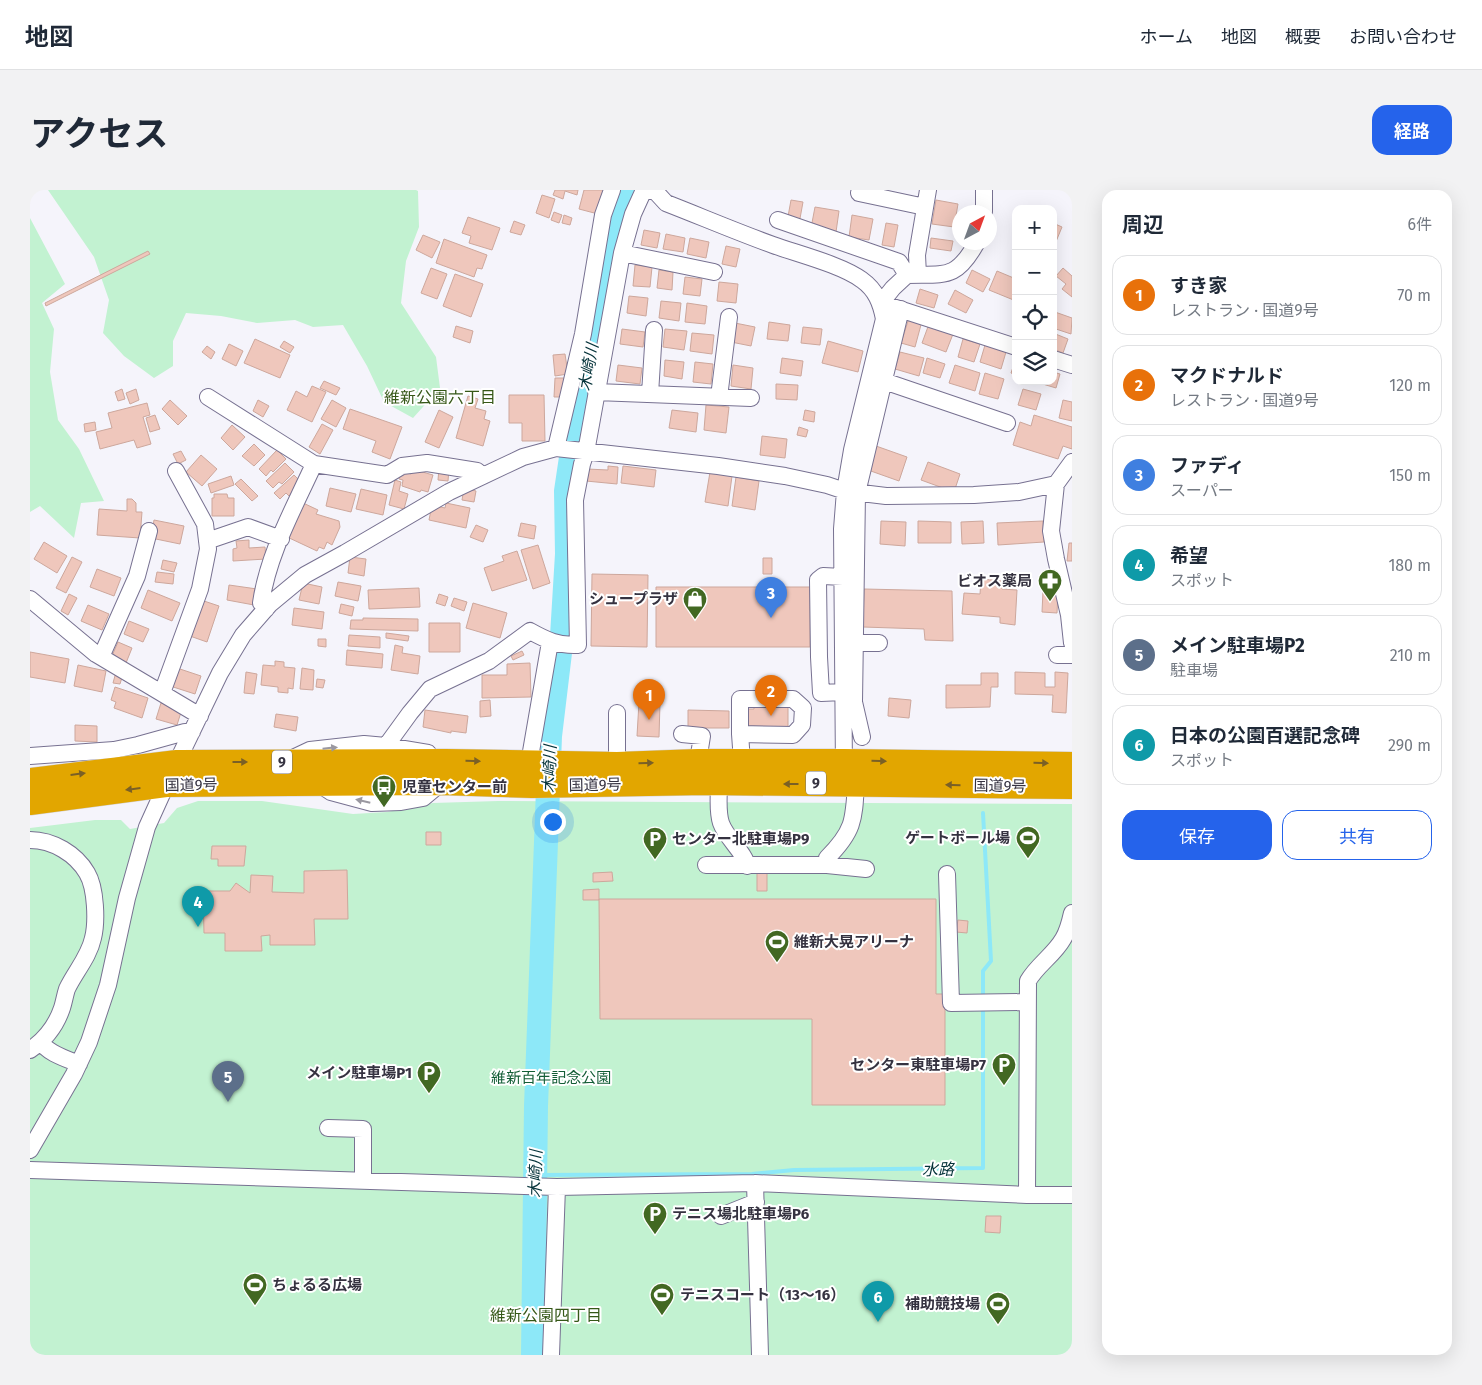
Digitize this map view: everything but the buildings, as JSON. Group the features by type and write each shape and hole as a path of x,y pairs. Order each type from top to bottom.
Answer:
{"highway":[{"name":"国道9号","path":"562,774 617,764 742,761 848,776 1072,786"},
{"name":"国道9号","path":"30,780 177,762 284,762 444,772"},
{"name":"国道9号","path":"30,802 166,785 319,784 444,772 532,770 562,774 719,784 1072,764"}],"street":[{"path":"556,448 583,334 603,215 612,190"},
{"path":"386,746 410,712 430,689 489,661 530,631 550,642 569,646 578,645 575,500 586,452 622,253 633,214 642,192 650,190"},
{"path":"654,190 666,202 770,244 847,272 862,280 876,293 881,304 884,319 876,379"},
{"path":"913,275 928,190"},
{"path":"984,190 984,205"},
{"path":"859,193 925,207"},
{"path":"778,220 899,262 913,275"},
{"path":"881,304 893,288 913,275 936,276 947,273 960,267 973,250"},
{"path":"622,253 714,272"},
{"path":"881,304 1012,346"},
{"path":"827,865 827,858 842,843 854,815 848,776 844,692 850,642 852,450 901,309"},
{"path":"719,397 729,317"},
{"path":"650,394 654,330"},
{"path":"1057,360 1072,365"},
{"path":"876,379 1007,424"},
{"path":"596,392 751,398"},
{"path":"208,396 314,464 387,475 402,466 427,463 477,470 483,476"},
{"path":"30,1150 79,1064 89,1042 101,1008 127,898 147,827 177,762 220,673 243,635 266,609 305,575 448,492 523,457 556,448 718,466 766,473 851,492 886,496 974,495 1019,492 1056,484"},
{"path":"1072,462 1056,484 1052,531 1056,559 1067,583 1072,643"},
{"path":"266,609 261,603 264,586 281,539 314,464"},
{"path":"162,693 200,589 208,549 205,524 176,471"},
{"path":"851,492 842,528 842,576 850,642 854,702 862,737"},
{"path":"207,541 248,527 281,539"},
{"path":"101,657 137,576 149,531"},
{"path":"842,576 823,576 818,580 818,597 821,693 844,692"},
{"path":"30,599 101,657 200,716"},
{"path":"532,770 550,642"},
{"path":"850,642 878,643"},
{"path":"730,688 740,705"},
{"path":"740,734 793,735 802,725 803,708 793,699 740,699 740,734 742,761"},
{"path":"617,714 617,764"},
{"path":"30,756 114,750 176,734 192,732"},
{"path":"682,734 702,736 698,761"},
{"path":"284,762 310,750 364,744 431,753 444,772"},
{"path":"719,784 721,823 730,841 746,860 747,866"},
{"path":"1072,786 1072,792"},
{"path":"30,840 58,846 76,860 88,874 94,896 93,938 86,956 67,990 63,1007 55,1025 36,1046"},
{"path":"706,865 827,865 866,869"},
{"path":"947,874 951,1003 1027,1002"},
{"path":"1027,1195 1028,981 1034,971 1062,941 1072,913"},
{"path":"93,938 116,944"},
{"path":"36,1046 44,1046 79,1064"},
{"path":"328,1128 363,1129 363,1181"},
{"path":"30,1170 556,1187 755,1183 1027,1195 1072,1195"},
{"path":"755,1183 760,1355"},
{"path":"551,1355 556,1187"},
{"path":"720,1216 756,1202"}],"green space":[{"path":"48,190 418,191 419,227 406,261 401,303 436,357 440,388 413,418 384,402 367,366 343,325 313,327 295,320 257,323 221,316 186,313 173,341 173,366 154,378 124,356 103,333 109,300 94,257"},
{"path":"30,218 65,284 42,303 54,329 50,372 58,420 79,449 104,501 81,503 74,538 40,506 30,512"},
{"name":"維新百年記念公園","path":"198,801 262,801 353,814 387,812 433,803 498,801 1072,804 1072,1355 30,1355 30,828 95,820 121,820 130,829 164,823 177,808"}],"waterway":[{"name":"木崎川","path":"533,1355 536,1106 550,736 562,636 567,554 566,491 607,258 627,190"},
{"name":"水路","path":"983,813 991,961 983,971 983,998"},
{"name":"水路","path":"535,1175 752,1174 794,1170 983,1168 983,1007"}],"place":[{"name":"ビオス薬局","path":"1050,602"},
{"name":"ファディ","path":"771,618"},
{"name":"シュープラザ","path":"695,620"},
{"name":"マクドナルド","path":"771,716"},
{"name":"すき家","path":"649,720"},
{"name":"児童センター前","path":"384,808"},
{"name":"ゲートボール場","path":"1028,859"},
{"name":"センター北駐車場P9","path":"655,860"},
{"name":"希望","path":"198,927"},
{"name":"維新大晃アリーナ","path":"777,963"},
{"name":"センター東駐車場P7","path":"1004,1086"},
{"name":"メイン駐車場P1","path":"429,1094"},
{"name":"メイン駐車場P2","path":"228,1102"},
{"name":"テニス場北駐車場P6","path":"655,1235"},
{"name":"ちょるる広場","path":"255,1306"},
{"name":"テニスコート（13～16）","path":"662,1316"},
{"name":"日本の公園百選記念碑","path":"878,1322"},
{"name":"補助競技場","path":"998,1325"}],"district":[{"name":"維新公園六丁目","path":"440,397"},
{"name":"維新公園四丁目","path":"546,1315"}]}
